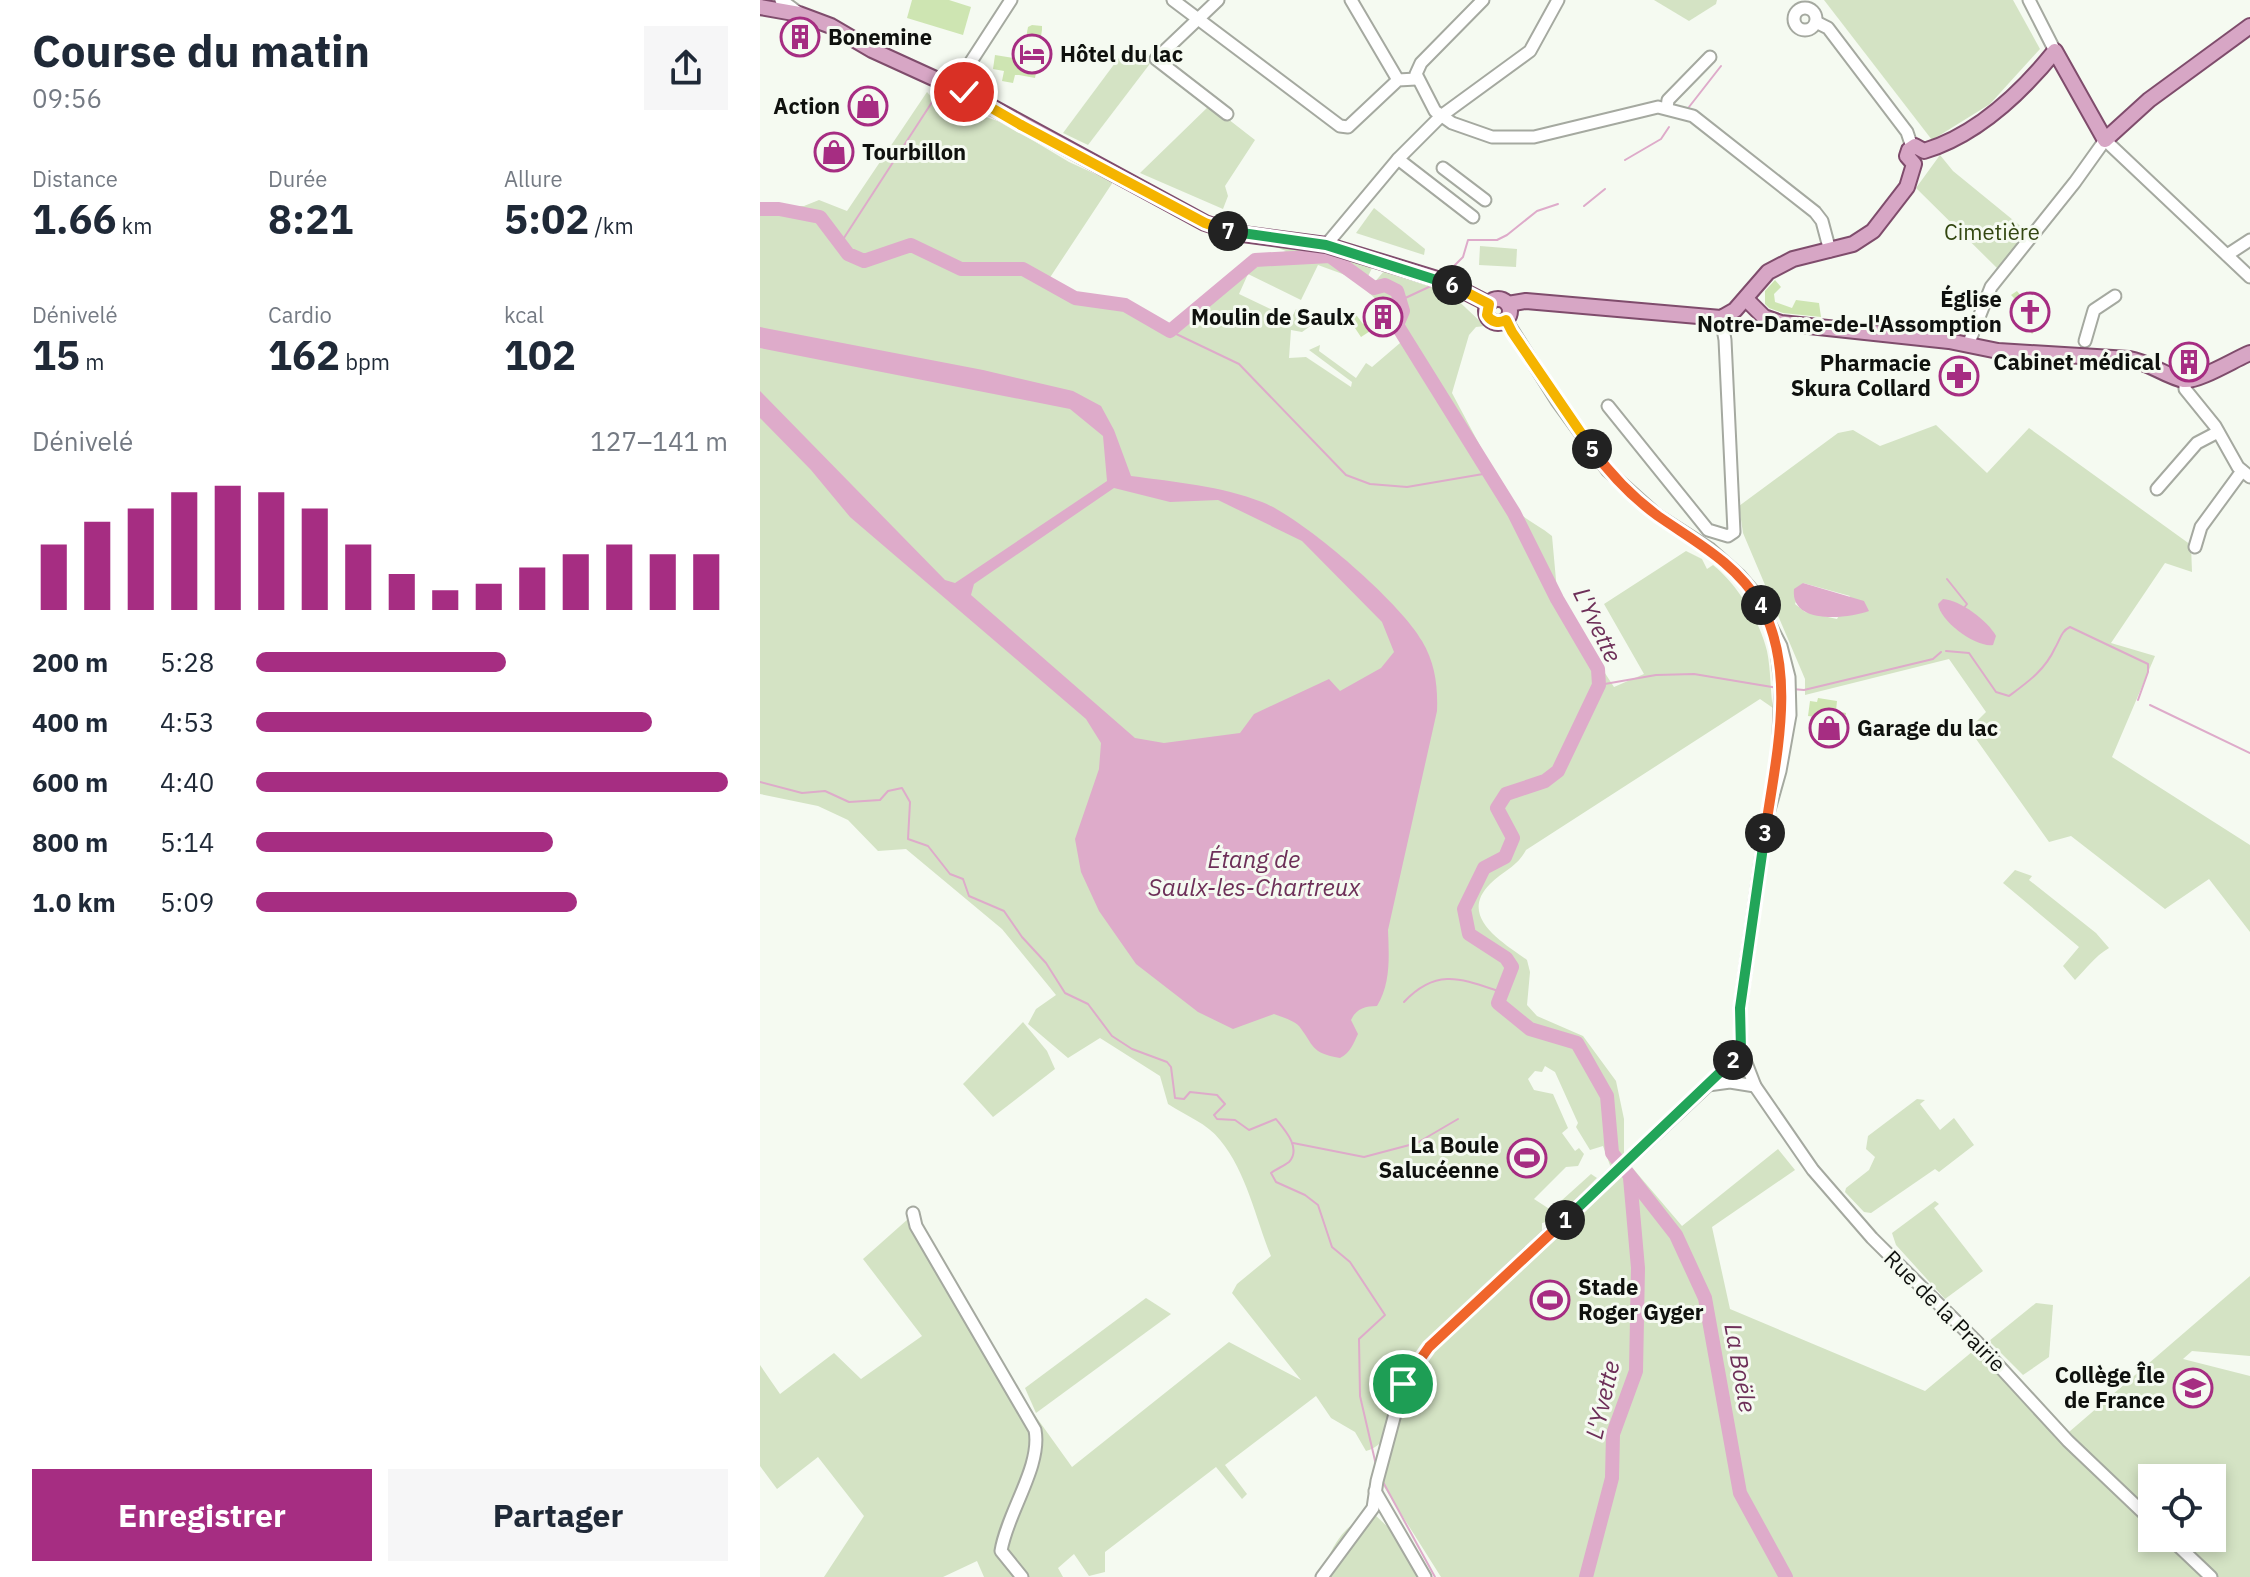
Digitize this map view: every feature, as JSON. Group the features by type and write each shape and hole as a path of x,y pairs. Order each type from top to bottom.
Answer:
{"main road":[{"path":"760,7 799,14 831,26 952,91"},
{"path":"760,19 792,18 830,32 1007,118 1205,223 1235,233 1326,245 1444,281 1489,304"},
{"path":"1489,304 1499,299 1508,304 1526,301 1721,318 1746,299 1768,272 1793,259 1853,244 1873,231 1907,187 1914,164 1907,156 1918,149 1946,144 1971,130 2016,93 2055,51 2105,140 2149,100 2250,26"},
{"path":"1746,299 1764,317 1781,323 1998,351 2076,349 2140,361 2185,380 2250,353"},
{"path":"1489,304 1489,318 1495,322 1506,320 1510,310 1508,304"}],"street":[{"path":"781,0 799,14"},
{"path":"952,91 1011,0"},
{"path":"1173,0 1340,126 1348,127 1398,80 1416,79"},
{"path":"1218,0 1156,59 1227,114"},
{"path":"1351,0 1398,80"},
{"path":"1483,0 1421,63 1416,79 1441,116 1492,137 1534,137 1658,107 1693,116 1815,212 1822,221 1830,251"},
{"path":"1326,245 1398,159 1441,116 1530,51 1558,0"},
{"path":"2033,2 2055,51"},
{"path":"1816,22 1834,36 1918,149"},
{"path":"1667,108 1668,100 1710,57"},
{"path":"1968,345 1991,287 2105,140 2250,277"},
{"path":"1398,159 1436,189 1470,215 1482,198 1446,170 1436,189"},
{"path":"2227,255 2250,240"},
{"path":"2076,349 2094,310 2115,296"},
{"path":"1608,406 1708,530 1728,536 1734,532 1725,340 1721,318"},
{"name":"Rue de la Prairie","path":"1506,320 1557,401 1608,471 1657,515 1728,564 1752,590 1774,641 1790,715 1780,771 1767,817 1740,1008 1741,1050 1755,1086 1813,1170 1872,1238 1977,1342 2068,1441 2138,1508"},
{"path":"2185,380 2185,389 2246,474 2201,527 2195,547"},
{"path":"2157,489 2197,443 2218,432"},
{"path":"1322,1577 1373,1508 1376,1485 1403,1384 1429,1347 1708,1085 1741,1050"},
{"path":"1708,1085 1730,1082 1755,1086"},
{"path":"913,1213 916,1226 1035,1430 1033,1460 1008,1522 1001,1551 1022,1577"},
{"path":"1376,1485 1425,1577"},
{"path":"2185,1552 2211,1577"}],"green space":[{"path":"1654,0 1717,0 1716,4 1689,21"},
{"path":"1824,0 2013,0 2040,49 1990,104 1932,140"},
{"path":"1124,51 1152,61 1088,145 1063,133"},
{"path":"927,92 934,100 1004,123 1069,162 1113,182 1049,279 1075,294 1125,301 1169,327 1244,265 1286,251 1273,246 1331,252 1372,268 1363,287 1348,276 1318,265 1301,300 1248,274 1239,294 1291,319 1296,309 1310,315 1312,325 1302,332 1291,330 1289,358 1306,357 1351,387 1352,382 1309,350 1320,345 1319,351 1356,378 1366,363 1372,367 1407,337 1395,317 1367,291 1385,270 1449,292 1485,326 1476,327 1469,335 1452,393 1512,506 1552,536 1557,591 1571,621 1614,687 1644,674 1604,604 1686,551 1702,559 1707,569 1713,565 1722,573 1753,616 1767,651 1773,708 1760,699 1526,850 1481,896 1481,918 1488,928 1527,960 1530,972 1527,1005 1537,1016 1583,1036 1616,1081 1624,1119 1624,1157 1611,1168 1603,1146 1590,1150 1576,1127 1578,1123 1555,1072 1545,1066 1542,1072 1535,1071 1528,1079 1534,1090 1553,1094 1568,1128 1562,1133 1575,1151 1579,1148 1584,1154 1578,1166 1566,1167 1534,1199 1551,1210 1591,1174 1597,1178 1557,1219 1542,1223 1542,1234 1411,1359 1411,1368 1424,1377 1417,1365 1630,1165 1682,1226 1778,1149 1795,1170 1712,1227 1730,1309 1925,1391 1985,1341 2069,1432 2250,1276 2250,1356 2192,1351 2183,1359 2250,1376 2250,1577 1441,1577 1381,1482 1405,1398 1386,1437 1366,1451 1355,1432 1331,1418 1316,1396 1225,1465 1247,1494 1242,1499 1216,1467 1105,1552 1105,1572 1089,1576 1074,1554 1058,1568 1063,1577 1025,1577 1003,1549 1040,1449 1034,1414 1072,1467 1229,1342 1301,1380 1232,1293 1237,1284 1271,1256 1244,1181 1215,1134 1168,1104 1160,1076 1100,1038 1068,1058 1028,1024 1036,1009 1056,995 1002,929 906,849 878,851 848,820 818,806 760,794 760,206 804,206 819,200 847,211"},
{"path":"1210,105 1255,140 1225,186 1228,196 1223,209 1140,173"},
{"name":"Cimetière","path":"1940,155 1953,171 2024,229 2022,232 2025,234 1997,268 1916,188"},
{"path":"1374,208 1425,249 1424,255 1356,233"},
{"path":"1480,246 1517,249 1516,267 1479,265"},
{"path":"1936,425 1987,473 2029,428 2191,545 2192,572 2165,563 2111,643 2155,656 2112,757 2250,845 2250,932 2209,879 2165,909 2071,836 2049,842 1969,729 1986,712 1949,659 1805,695 1805,679 1743,533 1739,506 1838,433 1853,430 1880,446","holes":["1803,583 1850,596 1837,619 1805,612 1795,604"]},
{"path":"2015,870 2032,876 2029,880 2096,933 2109,948 2075,980 2063,966 2079,947 2003,883"},
{"path":"1023,1022 1047,1051 1055,1069 993,1117 963,1084"},
{"path":"1917,1099 1925,1100 1920,1104 1940,1130 1954,1118 1974,1145 1939,1172 1935,1169 1871,1213 1864,1212 1845,1192 1869,1170 1875,1157 1866,1149 1868,1136"},
{"path":"1935,1201 1939,1204 1934,1208 1983,1271 1945,1299 1896,1245 1892,1233"},
{"path":"908,1219 947,1286 946,1291 950,1292 1031,1431 1032,1447 1000,1542 1018,1577 984,1577 977,1561 943,1577 824,1577 864,1516 818,1457 777,1489 760,1466 760,1365 780,1394 834,1353 861,1379 922,1336 863,1259"},
{"path":"1146,1298 1171,1314 1036,1413 1025,1388"},
{"path":"2036,1303 2053,1305 2049,1357 2023,1375 1989,1341"},
{"path":"1374,1514 1390,1529 1420,1577 1323,1577 1329,1556 1340,1537 1355,1522"}],"water":[{"name":"Étang de Saulx-les-Chartreux","path":"760,327 983,370 1073,391 1101,406 1114,430 1131,476 1230,492 1280,511 1350,563 1411,625 1433,666 1437,711 1388,930 1385,988 1377,1006 1361,1009 1353,1016 1351,1020 1358,1034 1344,1056 1340,1058 1318,1051 1297,1024 1274,1014 1233,1029 1198,1012 1136,964 1099,911 1081,872 1075,839 1099,769 1101,743 1086,719 850,517 811,470 760,418 760,391 945,580 955,583 1107,481 1103,436 1070,409 760,348","holes":["1114,488 1170,502 1218,500 1302,541 1382,622 1394,652 1381,668 1340,691 1329,679 1254,714 1240,733 1164,743 1135,738 971,595 974,584"]},
{"path":"1803,583 1864,601 1869,611 1835,617 1810,614 1795,601 1794,589"},
{"path":"1943,599 1965,607 1980,618 1996,636 1993,645 1969,638 1952,625 1940,611 1938,604"}],"building":[{"path":"912,0 949,0 971,7 963,35 907,18"},
{"path":"1042,26 1038,55 1024,49 1028,27"},
{"path":"995,55 1038,62 1035,78 1015,75 1013,83 1002,81 1004,71 993,69"},
{"path":"1775,280 1781,287 1774,294 1775,302 1792,308 1796,300 1819,303 1821,317 1783,313 1769,308 1765,304 1765,291"},
{"name":"Église Notre-Dame-de-l'Assomption","path":"2017,291 2021,296 2027,291 2047,317 2032,334 2014,311 2019,306 2010,306 2014,298 2011,295"},
{"name":"Moulin de Saulx","path":"1380,296 1395,315 1361,337 1347,316 1354,312 1363,324 1381,312 1372,301"},
{"name":"Garage du lac","path":"1818,698 1837,701 1836,711 1846,713 1842,744 1813,740 1816,717 1808,716 1810,701 1817,702"}],"waterway":[{"path":"1689,107 1721,66"},
{"path":"840,244 936,96"},
{"path":"1625,160 1661,139 1669,127"},
{"path":"1584,206 1605,189"},
{"path":"1449,271 1463,257 1468,240 1497,240 1537,211 1558,204"},
{"name":"L'Yvette","path":"760,209 779,209 820,217 848,254 864,261 911,245 961,269 1023,269 1075,298 1125,305 1170,331 1255,260 1330,256 1374,288 1385,285 1397,291 1403,311 1397,325 1514,513 1557,599 1598,669 1599,685 1558,771 1545,781 1506,794 1497,808 1513,838 1505,857 1484,868 1464,909 1469,934 1506,958 1512,967 1498,1003 1530,1029 1577,1043 1607,1096 1612,1153 1676,1235 1705,1298 1740,1493 1786,1577"},
{"path":"1401,300 1431,286"},
{"path":"1170,331 1239,364 1346,475 1370,484 1407,487 1489,473"},
{"path":"1947,579 1967,604 1964,608"},
{"path":"1946,651 1969,653 1996,692 2009,696 2041,669 2070,627 2148,664 2138,700"},
{"path":"1792,689 1804,690 1933,659 1941,652"},
{"path":"1599,685 1656,675 1694,674 1778,688"},
{"path":"2150,705 2250,753"},
{"path":"760,782 802,793 825,791 849,802 880,800 888,791 902,788 910,802 908,839 928,846 950,874 963,879 969,896 1004,911 1046,963 1065,993 1088,1004 1112,1036 1132,1049 1167,1062 1171,1067 1175,1098 1184,1099 1190,1092 1217,1095 1225,1104 1214,1115 1217,1119 1235,1120 1249,1130 1276,1119 1294,1151 1289,1162 1271,1173 1276,1182 1305,1195 1318,1205 1332,1247 1350,1262 1385,1315 1359,1339 1360,1396 1376,1465"},
{"path":"1404,1002 1416,991 1439,980 1462,980 1501,992"},
{"path":"1293,1143 1364,1157 1417,1143 1458,1119"},
{"name":"L'Yvette","path":"1586,1577 1612,1478 1613,1434 1636,1371 1638,1268 1630,1178"},
{"path":"1383,1482 1435,1577"}],"place":[{"name":"Bonemine","path":"800,37"},
{"name":"Hôtel du lac","path":"1032,54"},
{"name":"Action","path":"868,106"},
{"name":"Tourbillon","path":"834,152"},
{"name":"Église Notre-Dame-de-l'Assomption","path":"2030,312"},
{"name":"Moulin de Saulx","path":"1383,317"},
{"name":"Cabinet médical","path":"2189,362"},
{"name":"Pharmacie Skura Collard","path":"1959,376"},
{"name":"Garage du lac","path":"1829,728"},
{"name":"La Boule Salucéenne","path":"1527,1158"},
{"name":"Stade Roger Gyger","path":"1550,1300"},
{"name":"Collège Île de France","path":"2193,1388"}],"route":[{"path":"964,92 1205,223 1235,233 1326,245 1444,281 1489,304 1489,318 1499,323 1506,320 1557,401 1608,471 1657,515 1710,549 1739,575 1763,610 1774,641 1781,686 1781,725 1740,1008 1741,1050 1708,1085 1429,1347 1403,1384"}],"water label":[{"name":"La Boële","path":"1740,1368"}]}
